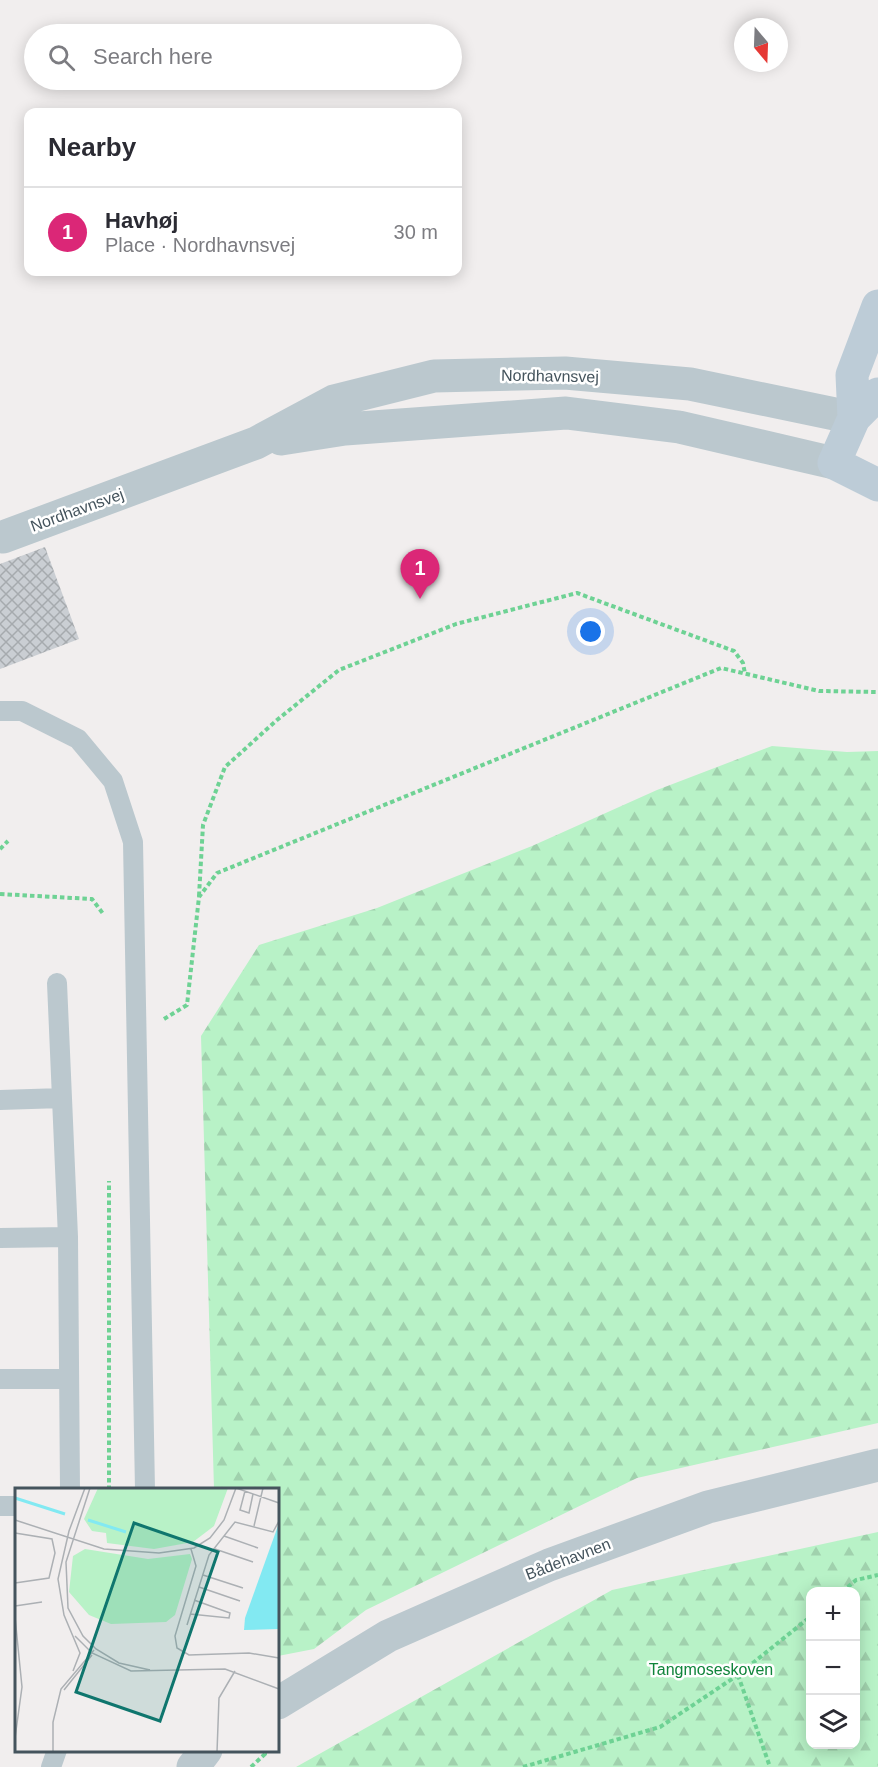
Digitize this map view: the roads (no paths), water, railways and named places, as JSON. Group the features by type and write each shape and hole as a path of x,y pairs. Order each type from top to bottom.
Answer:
{"street":[{"path":"866,424 852,375 878,306"},
{"name":"Nordhavnsvej","path":"2,538 256,443 334,401 434,376 565,373 690,384 866,424"},
{"path":"878,394 866,424 834,463 878,485"},
{"name":"Nordhavnsvej","path":"256,443 345,429 566,413 679,427 834,463"},
{"name":"Bådehavnen","path":"279,1702 388,1636 549,1565 708,1507 878,1465"},
{"path":"193,1767 204,1752"}],"lane":[{"path":"0,711 22,711 78,739 113,781 132,842 145,1488"},
{"path":"57,983 68,1237 70,1488"},
{"path":"0,1100 62,1098"},
{"path":"0,1238 68,1237"},
{"path":"0,1379 69,1379"},
{"path":"51,1767 56,1752"}],"place":[{"name":"Havhøj","path":"420,599"}],"park label":[{"name":"Tangmoseskoven","path":"711,1669"}]}
